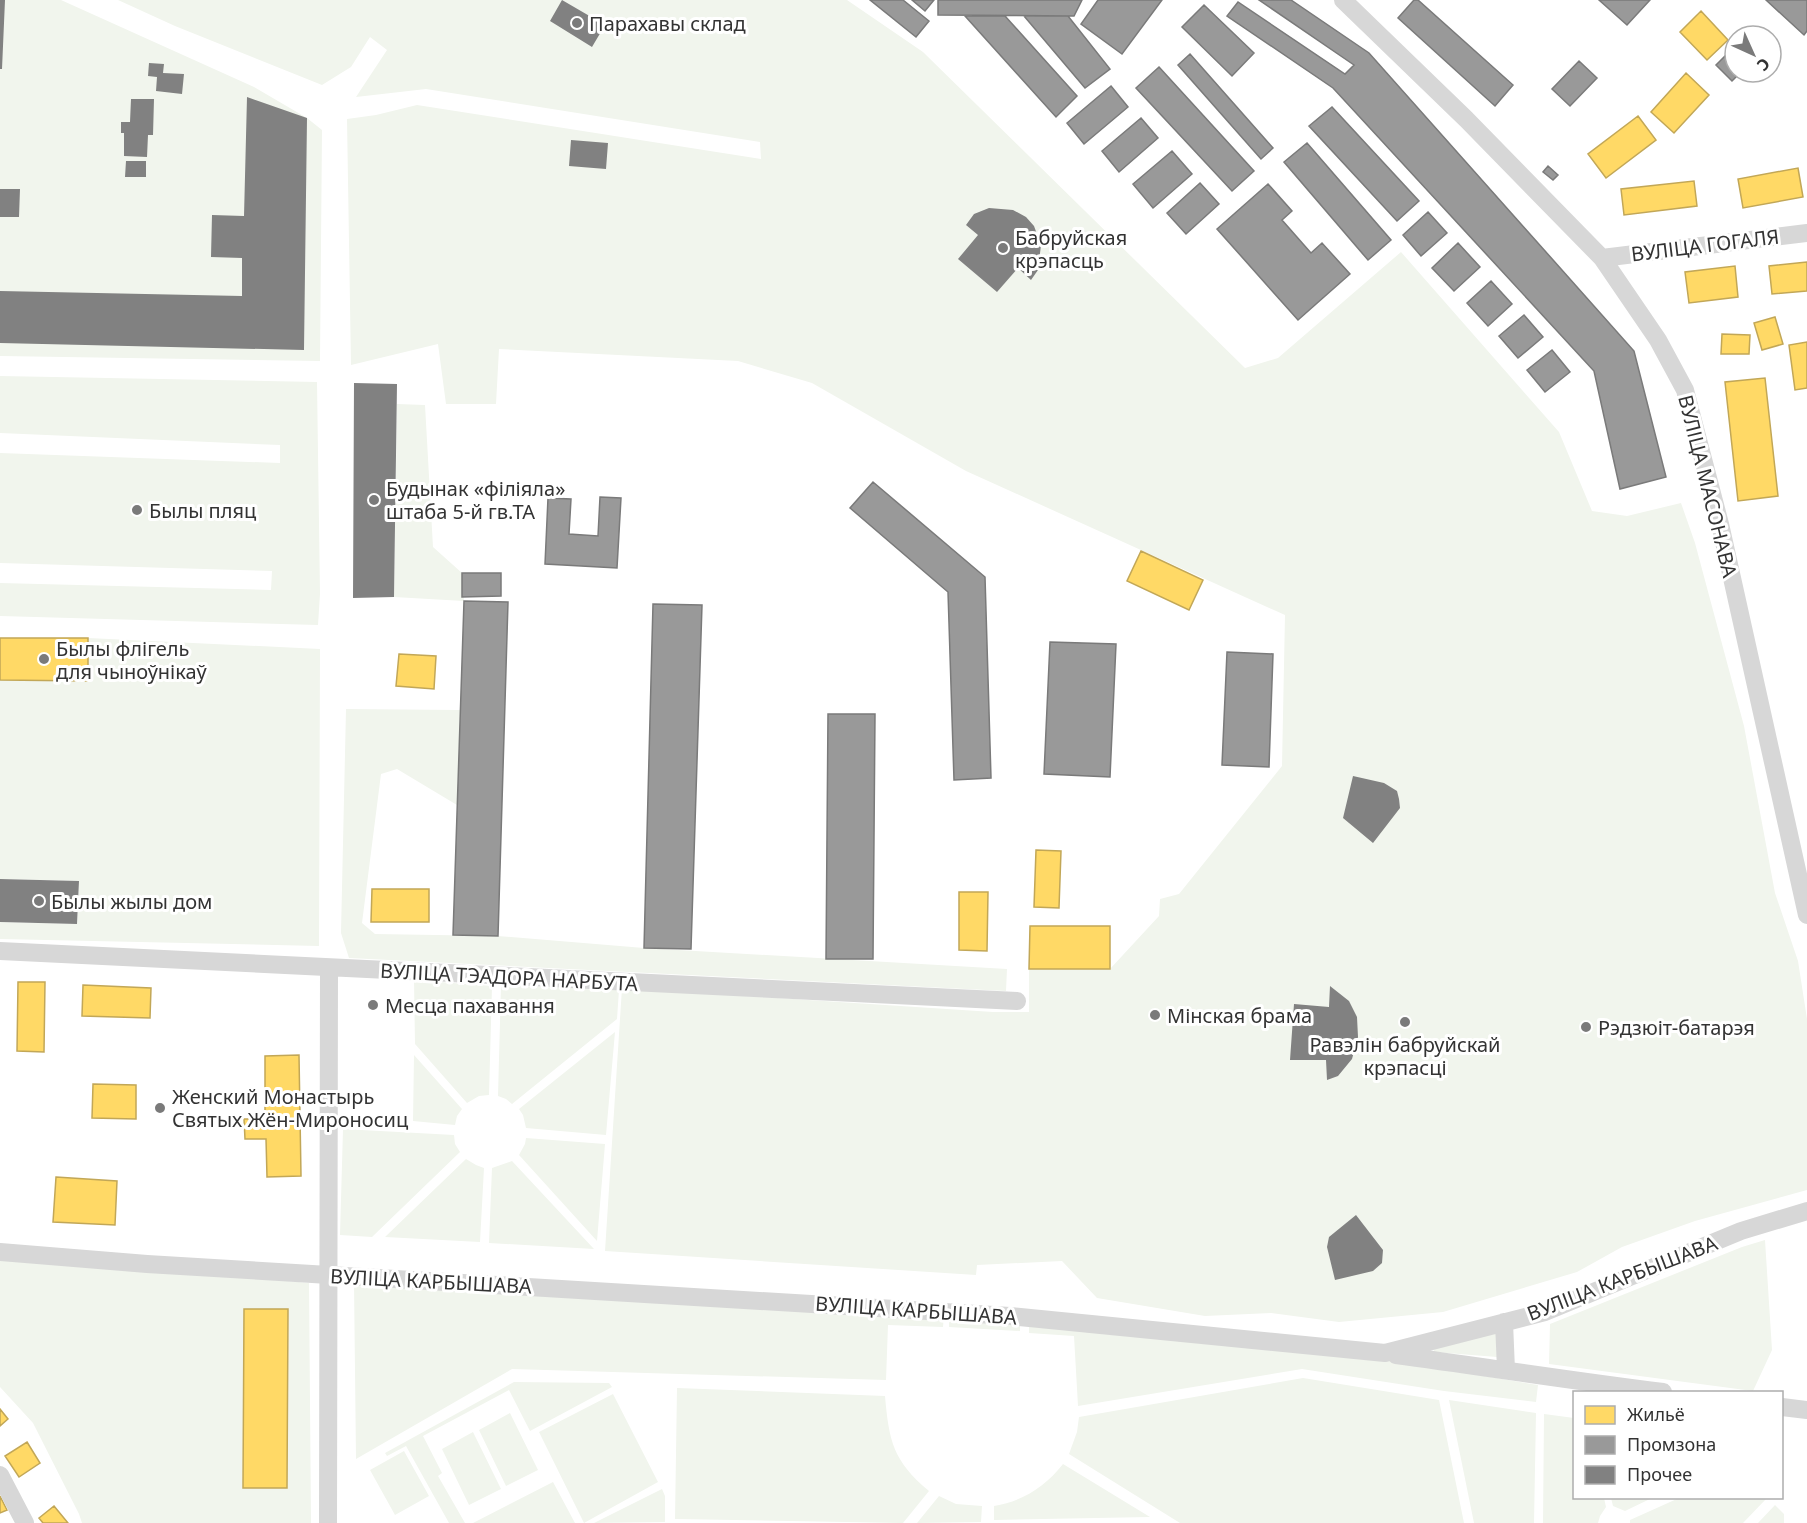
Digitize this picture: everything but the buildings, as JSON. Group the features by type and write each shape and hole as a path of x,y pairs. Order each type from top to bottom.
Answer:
{"street":[{"name":"ВУЛІЦА МАСОНАВА","path":"1343,0 1466,119 1602,258 1658,340 1685,390 1799,839 1807,915"},
{"name":"ВУЛІЦА ГОГАЛЯ","path":"1602,258 1807,233"},
{"name":"ВУЛІЦА ТЭАДОРА НАРБУТА","path":"0,951 1017,1001"},
{"path":"328,1523 329,968"},
{"name":"ВУЛІЦА КАРБЫШАВА","path":"0,1252 147,1264 1010,1316 1385,1353 1545,1312 1741,1231 1807,1211"},
{"path":"1504,1322 1506,1370"},
{"path":"1385,1353 1655,1391"},
{"path":"1783,1407 1807,1410"},
{"path":"0,1475 25,1523"}],"shaded area":[{"path":"0,0 61,0 254,87 307,118 322,130 320,361 0,356"},
{"path":"118,0 847,0 923,52 1245,368 1278,358 1401,252 1559,432 1592,511 1627,516 1681,503 1695,543 1744,726 1775,893 1798,961 1807,1019 1807,1190 1695,1221 1622,1247 1577,1272 1443,1312 1339,1322 1271,1313 1205,1316 1097,1298 1062,1261 977,1265 976,1275 605,1251 622,988 993,1012 1029,1012 1029,969 1110,969 1159,916 1160,899 1179,894 1282,766 1285,615 966,471 812,383 738,361 499,349 496,404 446,404 438,344 351,365 347,119 417,105 761,159 760,142 426,89 356,97 387,50 370,37 351,67 322,85 175,26"},
{"path":"0,376 317,382 320,594 318,625 0,616 0,583 271,590 272,571 0,563 0,453 280,463 280,445 0,433"},
{"path":"397,404 425,405 433,547 462,573 464,601 394,597"},
{"path":"88,638 320,649 319,946 0,939 0,922 77,924 79,881 0,879 0,680 88,681"},
{"path":"346,709 460,710 457,805 397,769 381,774 362,923 375,934 498,936 644,948 1007,969 1006,991 349,958 341,933"},
{"path":"414,980 492,986 489,1095 479,1096 467,1103 415,1044"},
{"path":"501,985 619,990 617,1019 512,1104 498,1096"},
{"path":"615,1032 606,1135 526,1128 519,1109"},
{"path":"414,1055 462,1109 455,1125 413,1121"},
{"path":"343,1129 454,1135 455,1144 460,1152 372,1237 340,1235"},
{"path":"526,1138 605,1144 597,1241 519,1155"},
{"path":"466,1159 484,1168 480,1242 385,1237"},
{"path":"512,1161 594,1249 489,1243 492,1168"},
{"path":"1765,1240 1772,1350 1753,1391 1549,1364 1550,1324 1742,1247"},
{"path":"0,1259 309,1283 311,1523 82,1523 33,1423 0,1387"},
{"path":"354,1283 944,1315 943,1327 888,1325 886,1380 512,1369 356,1459"},
{"path":"949,1315 1020,1322 1020,1331 949,1327"},
{"path":"1029,1322 1383,1359 1538,1385 1536,1402 1444,1391 1302,1369 1078,1406 1074,1336 1029,1333"},
{"path":"1496,1332 1497,1357 1434,1352 1433,1345"},
{"path":"1303,1378 1439,1400 1464,1523 1180,1523 1069,1454 1077,1432 1079,1417"},
{"path":"514,1382 609,1383 612,1387 530,1431 509,1390 423,1436 442,1473 438,1476 465,1523 449,1523 406,1446 387,1456 385,1453"},
{"path":"677,1388 885,1396 888,1426 900,1460 929,1491 903,1523 675,1519"},
{"path":"613,1394 658,1482 584,1523 539,1432"},
{"path":"1449,1400 1536,1413 1534,1523 1474,1523"},
{"path":"510,1413 538,1470 506,1486 479,1430"},
{"path":"1544,1414 1573,1418 1573,1499 1604,1499 1606,1507 1598,1523 1543,1523"},
{"path":"473,1432 501,1489 469,1505 442,1449"},
{"path":"404,1451 429,1496 395,1515 370,1470"},
{"path":"1063,1464 1150,1517 994,1520 994,1506 1014,1501 1033,1492 1049,1480"},
{"path":"553,1482 575,1523 473,1523"},
{"path":"662,1489 665,1496 665,1522 594,1523"},
{"path":"939,1496 956,1504 982,1506 981,1522 917,1523"},
{"path":"1611,1499 1650,1499 1625,1511 1613,1506"},
{"path":"1677,1499 1766,1499 1743,1523 1630,1523 1630,1520"},
{"path":"1775,1505 1784,1514 1784,1523 1758,1523"}],"place":[{"name":"Парахавы склад","path":"577,23"},
{"name":"Бабруйская крэпасць","path":"1003,248"},
{"name":"Будынак «філіяла» штаба 5-й гв.ТА","path":"374,500"},
{"name":"Былы пляц","path":"137,510"},
{"name":"Былы флігель для чыноўнікаў","path":"44,659"},
{"name":"Былы жылы дом","path":"39,901"},
{"name":"Месца пахавання","path":"373,1005"},
{"name":"Мінская брама","path":"1155,1015"},
{"name":"Равэлін бабруйскай крэпасці","path":"1405,1022"},
{"name":"Рэдзюіт-батарэя","path":"1586,1027"},
{"name":"Женский Монастырь Святых Жён-Мироносиц","path":"160,1108"}]}
